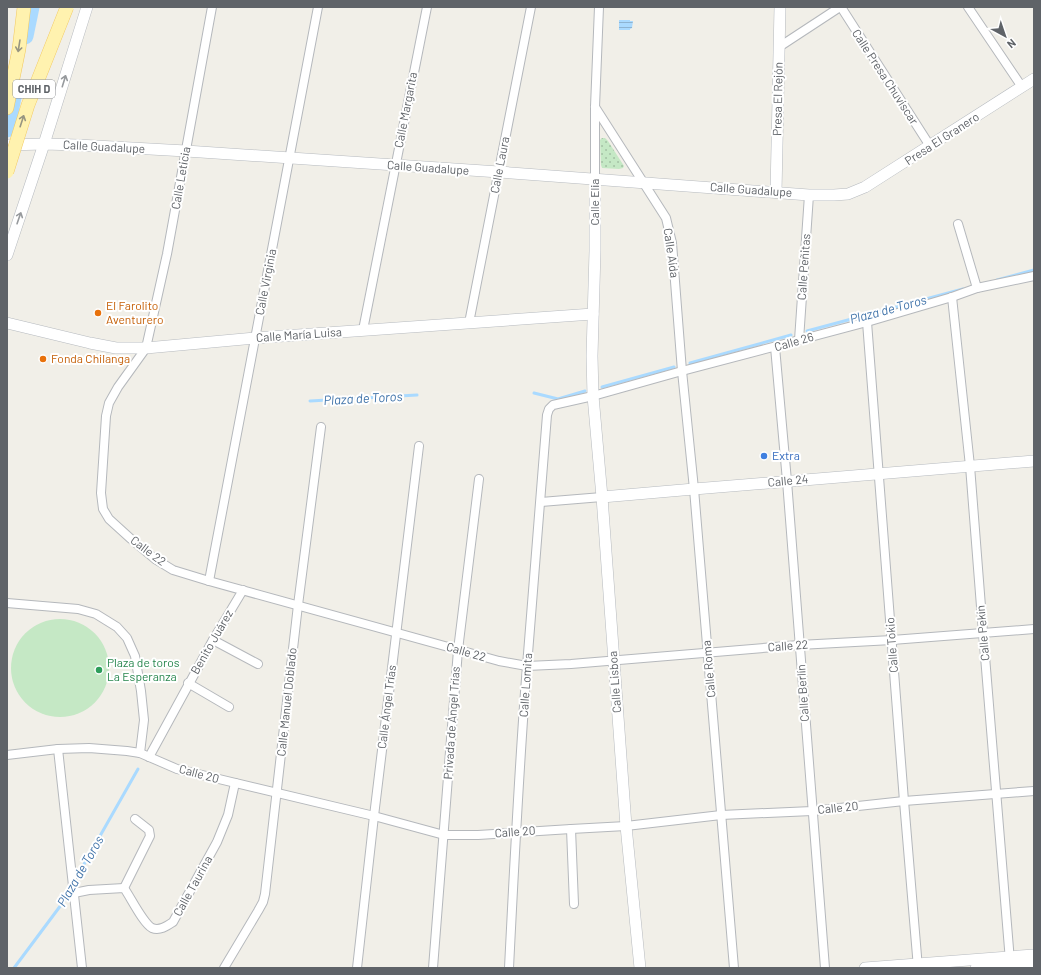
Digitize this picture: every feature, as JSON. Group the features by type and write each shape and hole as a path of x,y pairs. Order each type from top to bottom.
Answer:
{"main road":[{"name":"CHIH D","path":"7,108 19,49 24,7"},
{"name":"CHIH D","path":"7,172 28,105 67,7"}],"street":[{"path":"7,255 87,7"},
{"name":"Calle Leticia","path":"146,348 167,254 212,7"},
{"name":"Calle Virginia","path":"209,581 318,7"},
{"name":"Calle Margarita","path":"363,330 427,7"},
{"name":"Calle Laura","path":"469,323 531,7"},
{"name":"Calle Elia","path":"593,396 592,356 595,107 599,7"},
{"name":"Presa El Rejón","path":"776,192 780,7"},
{"path":"779,47 840,7"},
{"name":"Calle Presa Chuvíscar","path":"840,7 930,146"},
{"path":"968,7 1022,87"},
{"name":"Presa El Granero","path":"848,194 865,187 1034,79"},
{"name":"Calle Aída","path":"595,107 666,218 672,243 682,371"},
{"name":"Calle Guadalupe","path":"7,145 44,144 186,151 776,192 834,195 848,194"},
{"name":"Calle Peñitas","path":"799,340 808,194"},
{"path":"958,224 977,288"},
{"name":"Calle 26","path":"553,405 593,396 867,322 952,297 977,288 1034,276"},
{"name":"Calle Pekín","path":"952,297 970,466 1010,964"},
{"name":"Calle María Luisa","path":"7,323 116,348 146,348 255,338 593,314"},
{"name":"Calle Tokio","path":"867,322 918,966"},
{"name":"Calle Berlín","path":"776,347 825,968"},
{"name":"Calle 22","path":"146,348 118,387 109,403 106,416 101,493 103,509 109,519 131,539 156,559 174,570 458,650 499,661 527,666 571,664 799,645 892,640 1034,629"},
{"name":"Calle Roma","path":"682,371 694,489 734,968"},
{"name":"Calle Lisboa","path":"593,396 602,497 626,826 640,968"},
{"name":"Calle Lomita","path":"509,968 527,666 547,415 549,409 553,405"},
{"name":"Calle Manuel Doblado","path":"224,968 263,902 265,894 298,605 322,427"},
{"name":"Calle Ángel Trías","path":"357,968 419,446"},
{"name":"Calle 24","path":"541,502 1034,461"},
{"name":"Privada de Ángel Trías","path":"433,968 458,650 479,479"},
{"name":"Benito Juárez","path":"149,757 212,640 243,590"},
{"path":"7,603 78,608 96,614 117,627 127,638 135,656 141,690 144,720 140,753"},
{"path":"212,640 258,664"},
{"path":"188,683 229,707"},
{"name":"Calle 20","path":"7,755 58,749 89,748 140,753 177,769 374,816 444,835 478,835 626,826 721,815 812,811 904,801 1034,791"},
{"path":"58,749 82,968"},
{"name":"Calle Taurina","path":"124,888 144,921 153,928 161,929 167,927 173,922 217,842 228,815 235,783"},
{"path":"74,894 89,890 124,888 150,833 149,830 135,819"},
{"path":"571,829 574,904"},
{"path":"976,968 1010,964 1034,955"},
{"path":"864,968 1034,964"}],"green space":[{"path":"605,138 608,141 624,166 623,168 602,168 600,140"},
{"name":"Plaza de toros La Esperanza","path":"60,619 79,623 95,633 105,649 109,668 105,687 95,703 79,713 60,717 41,713 25,703 15,687 11,668 15,649 25,633 41,623"}],"water":[{"path":"619,20 633,21 632,28 630,30 619,30"}],"waterway":[{"path":"25,36 31,7"},
{"path":"7,129 14,92"},
{"name":"Plaza de Toros","path":"997,280 1034,270"},
{"name":"Plaza de Toros","path":"807,331 963,289"},
{"name":"Plaza de Toros","path":"690,363 791,335"},
{"name":"Plaza de Toros","path":"602,387 674,367"},
{"name":"Plaza de Toros","path":"534,393 558,399 585,391"},
{"name":"Plaza de Toros","path":"310,401 417,395"},
{"name":"Plaza de Toros","path":"75,880 138,769"},
{"name":"Plaza de Toros","path":"14,968 64,901 71,887"}],"place":[{"name":"El Farolito Aventurero","path":"98,313"},
{"name":"Fonda Chilanga","path":"43,359"},
{"name":"Extra","path":"764,456"},
{"name":"Plaza de toros La Esperanza","path":"99,670"}]}
